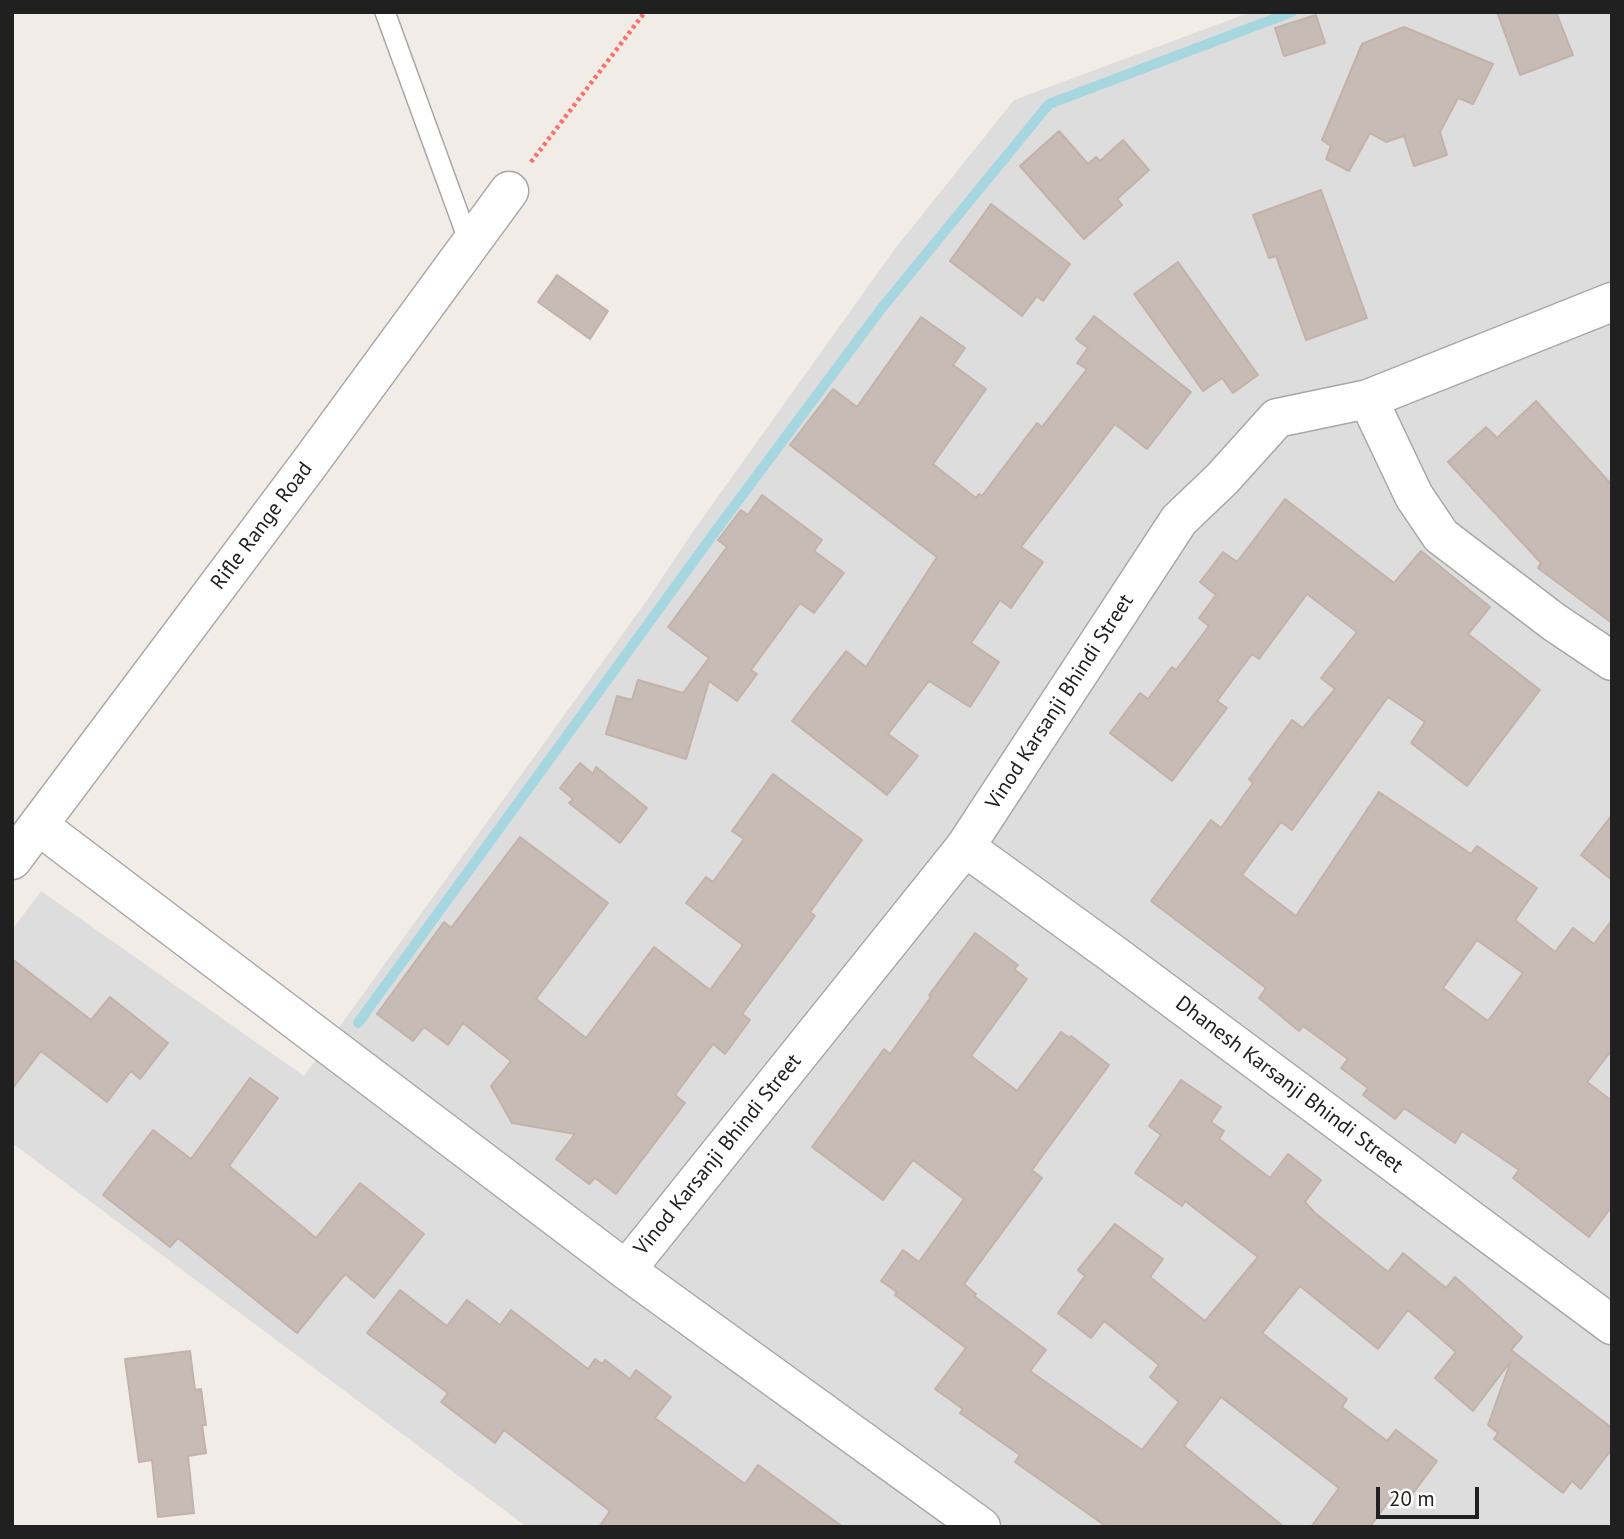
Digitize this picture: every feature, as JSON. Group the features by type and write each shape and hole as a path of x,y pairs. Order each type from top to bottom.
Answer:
{"street":[{"name":"Rifle Range Road","path":"12,860 509,191"},
{"name":"Vinod Karsanji Bhindi Street","path":"626,1270 965,847 1179,520 1222,479 1277,418 1368,399 1612,302"},
{"path":"1368,399 1414,496 1441,536 1545,615 1612,661"},
{"path":"38,825 626,1270 981,1527"},
{"name":"Dhanesh Karsanji Bhindi Street","path":"965,847 1114,954 1612,1325"}],"lane":[{"path":"385,12 470,245"}],"path":[{"path":"509,191 645,12"}],"shaded area":[{"path":"1251,12 1612,12 1612,1527 527,1527 12,1143 12,930 41,891 304,1076 645,603 894,250 1014,100"}],"building":[{"path":"1497,12 1556,12 1573,55 1520,75"},
{"path":"1316,15 1325,43 1284,56 1275,28"},
{"path":"1404,27 1493,64 1473,104 1458,98 1440,132 1447,155 1414,166 1404,136 1386,142 1370,133 1349,171 1326,159 1331,146 1322,140 1362,44"},
{"path":"1059,131 1088,164 1096,157 1100,161 1123,140 1149,170 1117,199 1122,205 1084,239 1020,166"},
{"path":"1321,190 1367,318 1306,340 1276,256 1269,258 1253,215"},
{"path":"991,204 1070,264 1043,301 1037,296 1022,316 950,261"},
{"path":"1178,262 1258,375 1233,393 1222,378 1203,391 1134,294"},
{"path":"557,275 608,311 590,339 538,302"},
{"path":"1094,316 1191,392 1147,449 1115,424 1021,547 1043,562 1011,608 1000,600 971,643 999,662 970,707 929,681 888,734 918,756 887,795 792,721 846,651 866,667 937,557 790,445 833,389 857,407 921,317 965,348 953,365 986,389 933,464 976,498 979,494 982,496 1037,423 1042,427 1087,369 1077,363 1088,348 1076,339"},
{"path":"1536,401 1612,485 1612,623 1538,568 1541,563 1448,462 1486,427 1497,438"},
{"path":"762,495 822,540 814,551 844,573 814,613 800,603 751,670 757,674 737,701 709,681 686,759 606,734 617,696 632,700 638,680 683,693 709,658 668,627 727,547 718,540 741,510 748,515"},
{"path":"1285,499 1394,583 1421,551 1490,607 1468,634 1540,690 1467,786 1411,743 1425,722 1388,697 1292,830 1281,822 1242,875 1296,916 1379,792 1471,854 1477,846 1537,888 1515,920 1555,952 1573,928 1594,944 1612,920 1612,1050 1587,1082 1612,1101 1612,1206 1589,1237 1513,1178 1519,1170 1462,1131 1455,1143 1404,1108 1395,1119 1363,1095 1368,1088 1341,1068 1348,1059 1303,1026 1299,1031 1259,998 1266,988 1151,901 1211,820 1221,828 1253,783 1249,779 1292,720 1303,728 1335,689 1321,678 1357,632 1307,594 1259,659 1252,654 1217,701 1227,708 1172,781 1110,733 1140,693 1148,699 1172,667 1176,670 1209,626 1199,618 1216,595 1200,582 1223,552 1237,562","holes":["1477,940 1523,973 1488,1021 1443,988"]},
{"path":"580,763 593,774 596,767 647,808 620,843 569,803 573,799 560,788"},
{"path":"773,774 862,840 810,912 815,916 742,1014 750,1020 725,1054 713,1044 675,1095 685,1103 616,1194 595,1178 589,1184 556,1159 575,1134 512,1123 491,1086 511,1061 463,1023 448,1045 424,1027 413,1041 377,1014 444,922 451,928 520,837 608,903 536,999 586,1038 654,947 710,990 743,945 686,903 706,877 713,882 744,839 732,831"},
{"path":"1612,815 1612,880 1581,855"},
{"path":"975,933 1018,965 1014,969 1027,979 971,1056 1017,1091 1061,1032 1069,1038 1071,1036 1109,1065 1032,1170 1042,1178 964,1284 976,1294 974,1296 1046,1350 1030,1371 1142,1450 1179,1402 1150,1377 1159,1365 1104,1321 1091,1338 1058,1313 1085,1276 1078,1270 1115,1224 1163,1259 1150,1277 1205,1321 1258,1257 1185,1201 1182,1206 1135,1173 1161,1135 1149,1126 1181,1080 1221,1107 1211,1122 1224,1131 1219,1139 1270,1178 1288,1154 1321,1180 1305,1202 1315,1213 1388,1272 1403,1253 1446,1288 1455,1277 1522,1337 1511,1350 1612,1428 1612,1449 1581,1489 1572,1481 1563,1493 1494,1439 1498,1433 1488,1425 1511,1361 1473,1411 1435,1378 1456,1352 1408,1310 1378,1349 1300,1286 1262,1333 1347,1399 1342,1407 1387,1441 1396,1430 1437,1461 1405,1504 1393,1495 1370,1527 1311,1527 1339,1488 1221,1397 1184,1446 1284,1527 1107,1527 1015,1462 1020,1455 960,1413 963,1409 935,1389 966,1348 895,1295 897,1292 881,1281 903,1250 919,1262 964,1199 913,1160 883,1200 812,1147 884,1049 890,1054"},
{"path":"12,959 91,1020 110,997 168,1043 140,1079 131,1071 107,1102 41,1051 12,1089"},
{"path":"250,1078 278,1098 229,1166 316,1238 360,1183 424,1234 374,1298 345,1274 297,1333 178,1238 170,1247 103,1195 153,1130 191,1159"},
{"path":"400,1290 447,1326 467,1300 500,1325 511,1310 588,1369 595,1359 602,1364 605,1360 630,1379 636,1370 671,1397 655,1418 745,1484 758,1465 843,1527 599,1527 610,1511 504,1430 495,1443 441,1402 448,1393 367,1333"},
{"path":"190,1351 195,1390 201,1389 206,1425 202,1425 206,1453 188,1456 194,1513 158,1517 152,1460 139,1462 125,1359"}],"waterway":[{"path":"358,1023 717,529 881,309 1049,104 1292,12"}]}
